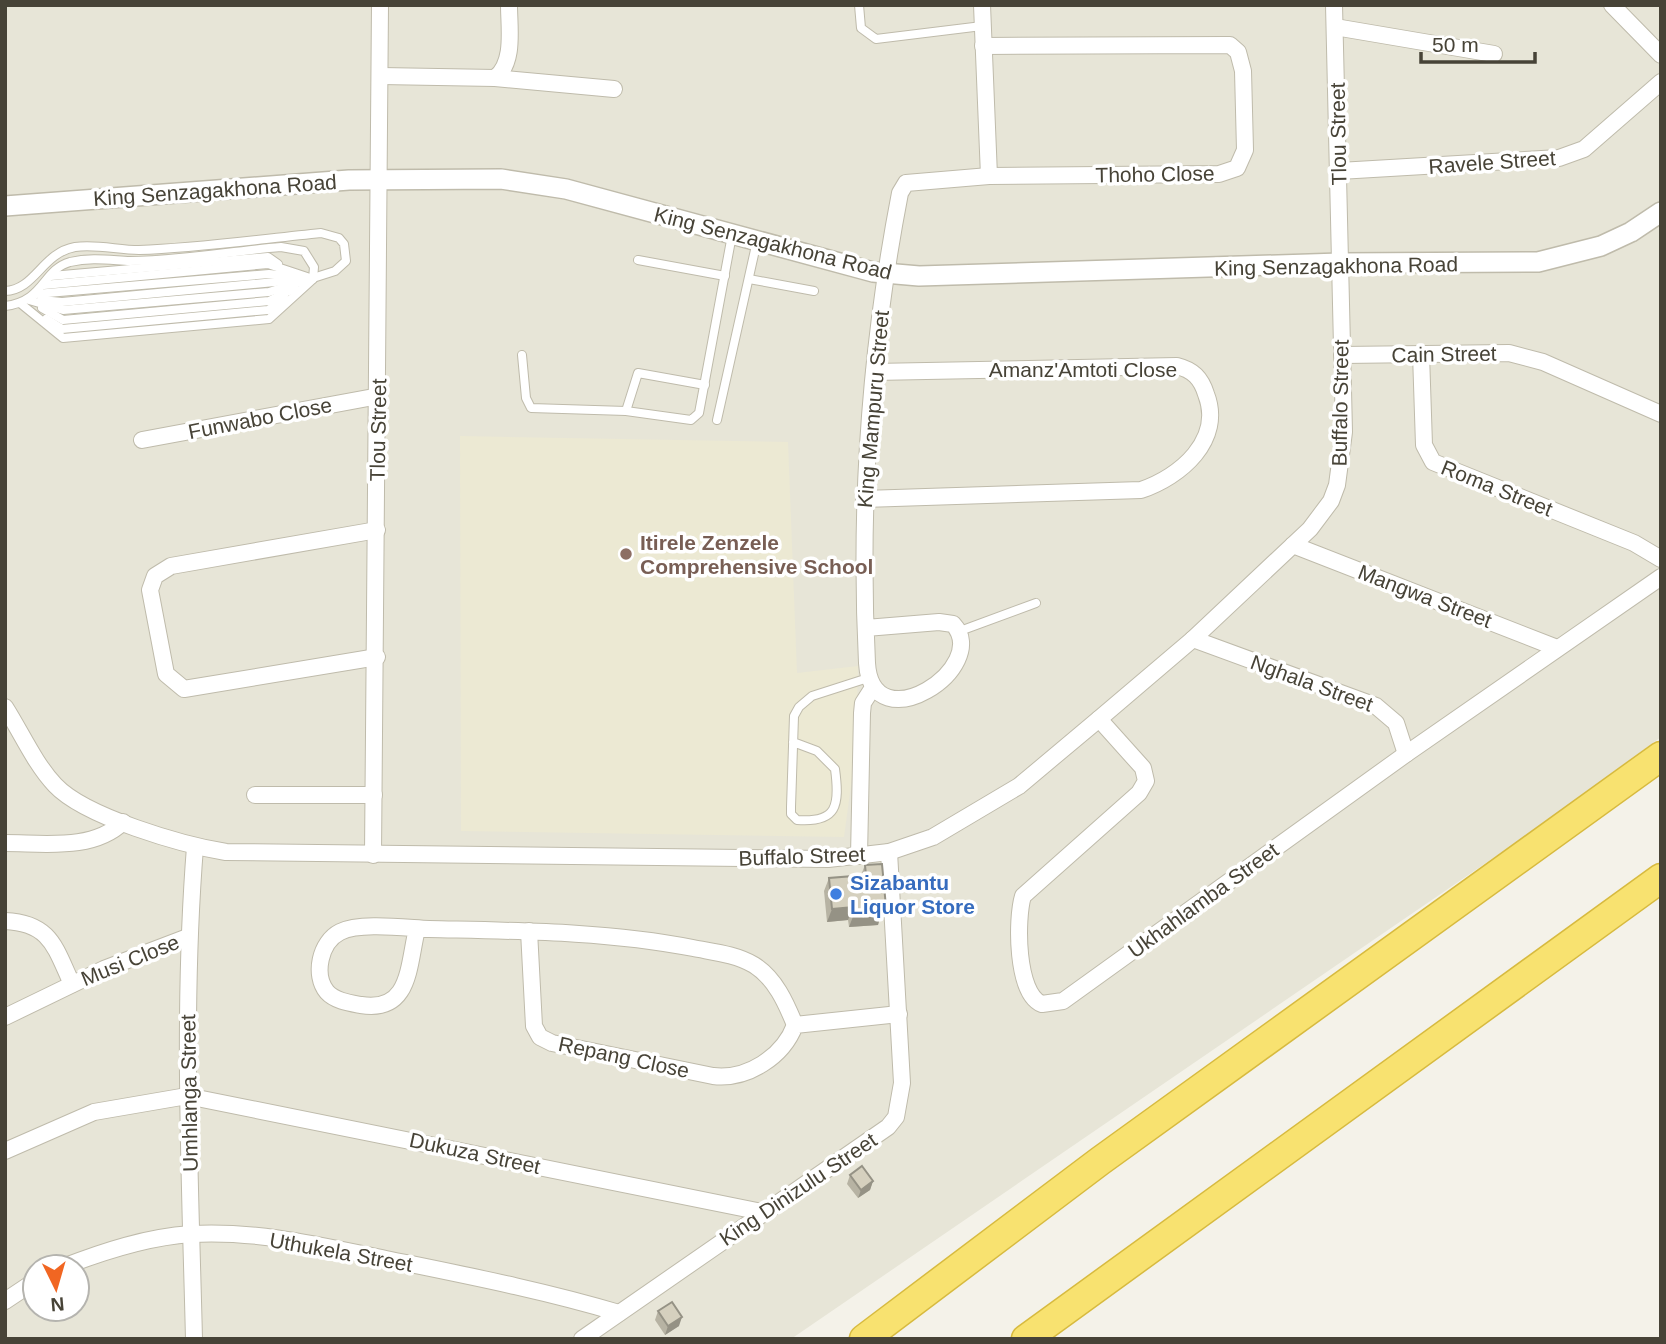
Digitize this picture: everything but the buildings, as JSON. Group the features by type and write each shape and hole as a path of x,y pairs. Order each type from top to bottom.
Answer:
{"highway":[{"path":"864,1339 1100,1161 1661,756"},
{"path":"1026,1339 1661,878"}],"street":[{"name":"Tlou Street","path":"373,855 381,179 380,5"},
{"path":"495,78 501,74 508,55 509,5"},
{"path":"982,5 989,176"},
{"name":"Tlou Street","path":"1334,5 1340,264"},
{"path":"1612,5 1661,55"},
{"path":"1335,27 1494,54"},
{"name":"Thoho Close","path":"983,46 1217,43 1230,46 1238,52 1243,71 1245,150 1243,160 1229,172 989,176"},
{"path":"381,76 495,78 614,89"},
{"name":"Ravele Street","path":"1339,172 1559,158 1584,149 1661,82"},
{"name":"King Mampuru Street","path":"859,856 862,713 870,683 866,628 864,499 884,274 900,194 905,183 989,176"},
{"name":"King Senzagakhona Road","path":"5,206 381,179 534,182 884,274 1063,273 1340,264 1538,262 1601,246 1631,232 1661,212"},
{"path":"5,217 39,204"},
{"name":"Buffalo Street","path":"5,707 55,785 76,800 123,822 195,847 226,852 806,860 889,852 933,837 1019,786 1193,639 1310,529 1331,500 1340,472 1344,432 1340,264"},
{"name":"Cain Street","path":"1342,355 1490,352 1523,357 1561,370 1661,414"},
{"name":"Roma Street","path":"1421,355 1424,445 1433,462 1634,543 1661,559"},
{"name":"Amanz'Amtoti Close","path":"864,499 1141,490 1160,483 1191,460 1204,443 1209,416 1210,402 1203,384 1188,369 1177,366 874,372"},
{"name":"Funwabo Close","path":"142,440 379,396"},
{"path":"377,530 171,565 155,576 150,590 166,674 184,689 377,657"},
{"name":"Mangwa Street","path":"1293,545 1557,648"},
{"name":"Ukhahlamba Street","path":"1100,719 1143,768 1145,786 1023,896 1019,917 1024,983 1030,995 1042,1004 1063,1001 1406,754 1661,577"},
{"path":"866,628 939,622 953,624 963,639 962,651 956,663 926,691 911,698 895,698 881,696 870,683"},
{"name":"Nghala Street","path":"1193,639 1376,706 1395,723 1406,754"},
{"path":"255,795 374,795"},
{"path":"5,843 95,840 112,832 123,822"},
{"name":"Umhlanga Street","path":"194,1339 187,1096 188,937 195,847"},
{"name":"King Dinizulu Street","path":"582,1339 762,1212 873,1139 896,1117 902,1083 889,852"},
{"name":"Musi Close","path":"5,921 30,923 47,935 72,984"},
{"path":"417,929 402,990 391,1004 377,1007 358,1005 328,993 320,974 320,963 329,940 341,931 368,928 529,931 609,935 744,960 763,972 772,982 795,1025 899,1013"},
{"name":"Repang Close","path":"529,931 534,1026 540,1037 552,1043 713,1076 733,1076 746,1073 779,1051 791,1037 795,1025"},
{"name":"Musi Close","path":"5,1017 72,984 188,937"},
{"path":"5,1152 94,1112 187,1096"},
{"name":"Dukuza Street","path":"187,1096 762,1212"},
{"name":"Uthukela Street","path":"91,1258 153,1238 191,1234 247,1236 323,1247 506,1283 619,1313"},
{"path":"5,1301 21,1290"}],"lane":[{"path":"859,5 861,28 876,39 982,26"},
{"path":"5,291 20,288 53,255 78,247 104,246 140,250 321,233 339,238 344,244 346,261 335,271 269,301 63,320 28,299"},
{"path":"522,355 526,398 531,408 626,411 691,420 699,413 732,235"},
{"path":"717,420 757,241"},
{"path":"28,299 61,266 86,259 128,261 281,247 296,248 310,257 313,279"},
{"path":"51,276 268,257 286,270"},
{"path":"638,260 725,276"},
{"path":"44,285 268,264 313,279"},
{"path":"28,299 63,338 269,319 313,279"},
{"path":"5,306 28,299 62,302 313,279"},
{"path":"749,279 814,291"},
{"path":"626,411 638,373 705,385"},
{"path":"960,631 1036,603"},
{"path":"793,742 817,751 835,769 835,806 832,815 824,820 797,820 791,814 793,742 794,716 799,707 813,696 870,683"}],"shaded area":[{"path":"5,5 1661,5 1661,737 1534,830 791,1339 5,1339"},
{"name":"Itirele Zenzele Comprehensive School","path":"460,436 788,442 797,673 858,666 856,749 844,837 461,831"}],"place":[{"name":"Itirele Zenzele Comprehensive School","path":"626,554"},
{"name":"Sizabantu Liquor Store","path":"836,894"}]}
